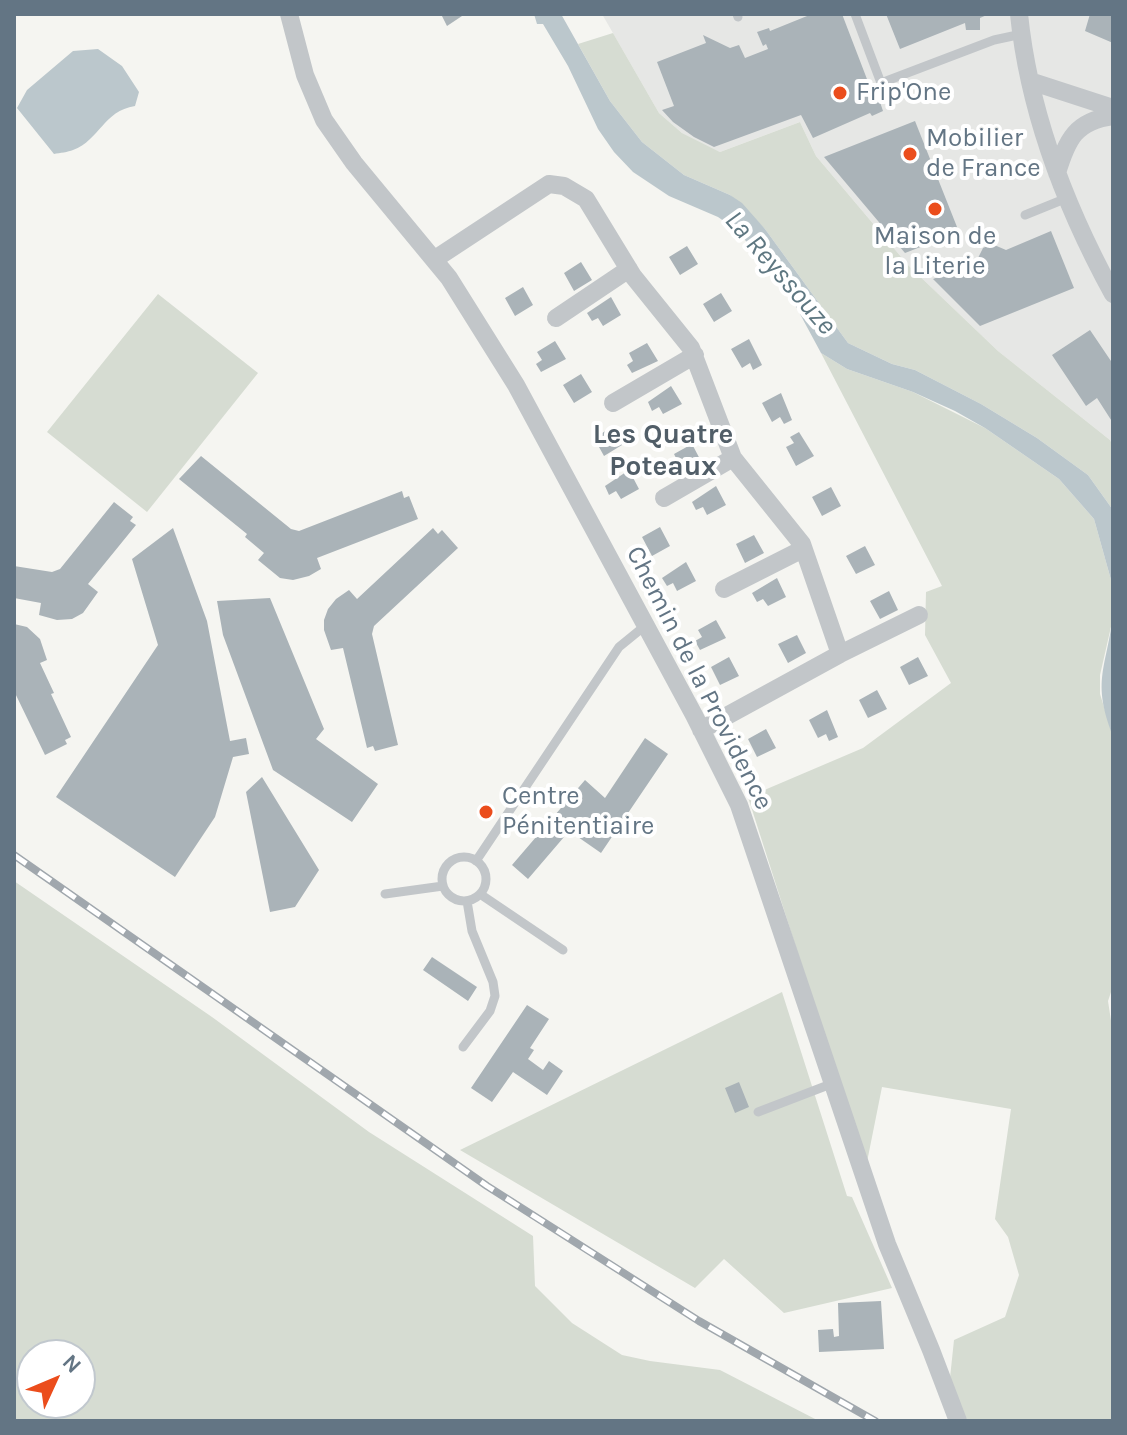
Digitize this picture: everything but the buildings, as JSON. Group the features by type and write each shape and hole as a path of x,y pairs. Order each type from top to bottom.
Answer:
{"street":[{"name":"Chemin de la Providence","path":"289,14 305,75 324,120 354,163 449,278 516,385 739,805 887,1244 958,1421"},
{"path":"1019,14 1030,81 1057,173 1082,237 1113,294"},
{"path":"1030,81 1113,108"},
{"path":"1057,173 1065,145 1080,127 1098,118 1113,116"},
{"path":"435,259 549,184 564,186 586,199 629,269 695,355 733,458 803,549 840,654"},
{"path":"556,318 629,269"},
{"path":"613,403 695,355"},
{"path":"664,498 733,458"},
{"path":"724,589 803,549"},
{"path":"701,730 919,615"}],"lane":[{"path":"855,14 881,83 994,40 1022,34"},
{"path":"1025,215 1067,198"},
{"path":"476,861 619,647 646,625"},
{"path":"463,857 476,861 485,873 484,888 467,901 452,898 443,886 443,872 451,861 463,857"},
{"path":"385,894 443,886"},
{"path":"480,894 563,950"},
{"path":"463,1047 490,1011 495,996 493,982 472,931 467,901"},
{"path":"758,1112 831,1084"}],"shaded area":[{"path":"602,14 1113,14 1113,446 1110,440 998,351 908,265 816,156 800,122 720,152 682,133 659,113"},
{"path":"613,33 659,113 682,133 720,152 800,122 816,156 908,265 998,351 1110,440 1113,446 1113,510 1088,475 1037,438 981,404 915,370 892,364 848,343 765,229 730,195 684,175 642,142 610,101 578,44"},
{"path":"158,294 258,373 147,512 47,432"},
{"path":"821,353 847,369 913,392 985,428 1059,479 1094,519 1113,587 1113,618 1100,675 1100,694 1113,736 1113,986 1108,1001 1113,1034 1113,1421 965,1421 950,1378 954,1340 1005,1317 1019,1275 1008,1237 995,1219 1011,1109 882,1087 866,1167 748,797 863,748 951,683 925,635 926,592 942,586"},
{"path":"14,881 212,1017 369,1132 533,1236 535,1286 572,1323 622,1355 720,1370 819,1421 14,1421"},
{"path":"782,992 847,1196 852,1197 892,1288 784,1313 724,1259 695,1288 460,1150"}],"water":[{"name":"La Reyssouze","path":"534,14 561,14 610,101 642,142 684,175 742,203 765,229 848,343 892,364 915,370 981,404 1037,438 1088,475 1113,510 1113,587 1094,519 1059,479 955,411 913,392 847,369 821,353 793,301 738,231 718,217 669,196 633,172 598,129 568,66 543,24 537,24"},
{"path":"98,49 122,66 139,92 135,106 108,119 82,145 54,154 17,108 27,90 73,51"},
{"path":"1113,614 1113,736 1103,701 1102,674"}],"railway":[{"path":"14,855 487,1186 699,1321 875,1421"}],"place":[{"name":"Frip'One","path":"840,93"},
{"name":"Mobilier de France","path":"910,154"},
{"name":"Maison de la Literie","path":"935,209"},
{"name":"Centre Pénitentiaire","path":"486,812"}],"district":[{"name":"Les Quatre Poteaux","path":"663,451"}]}
